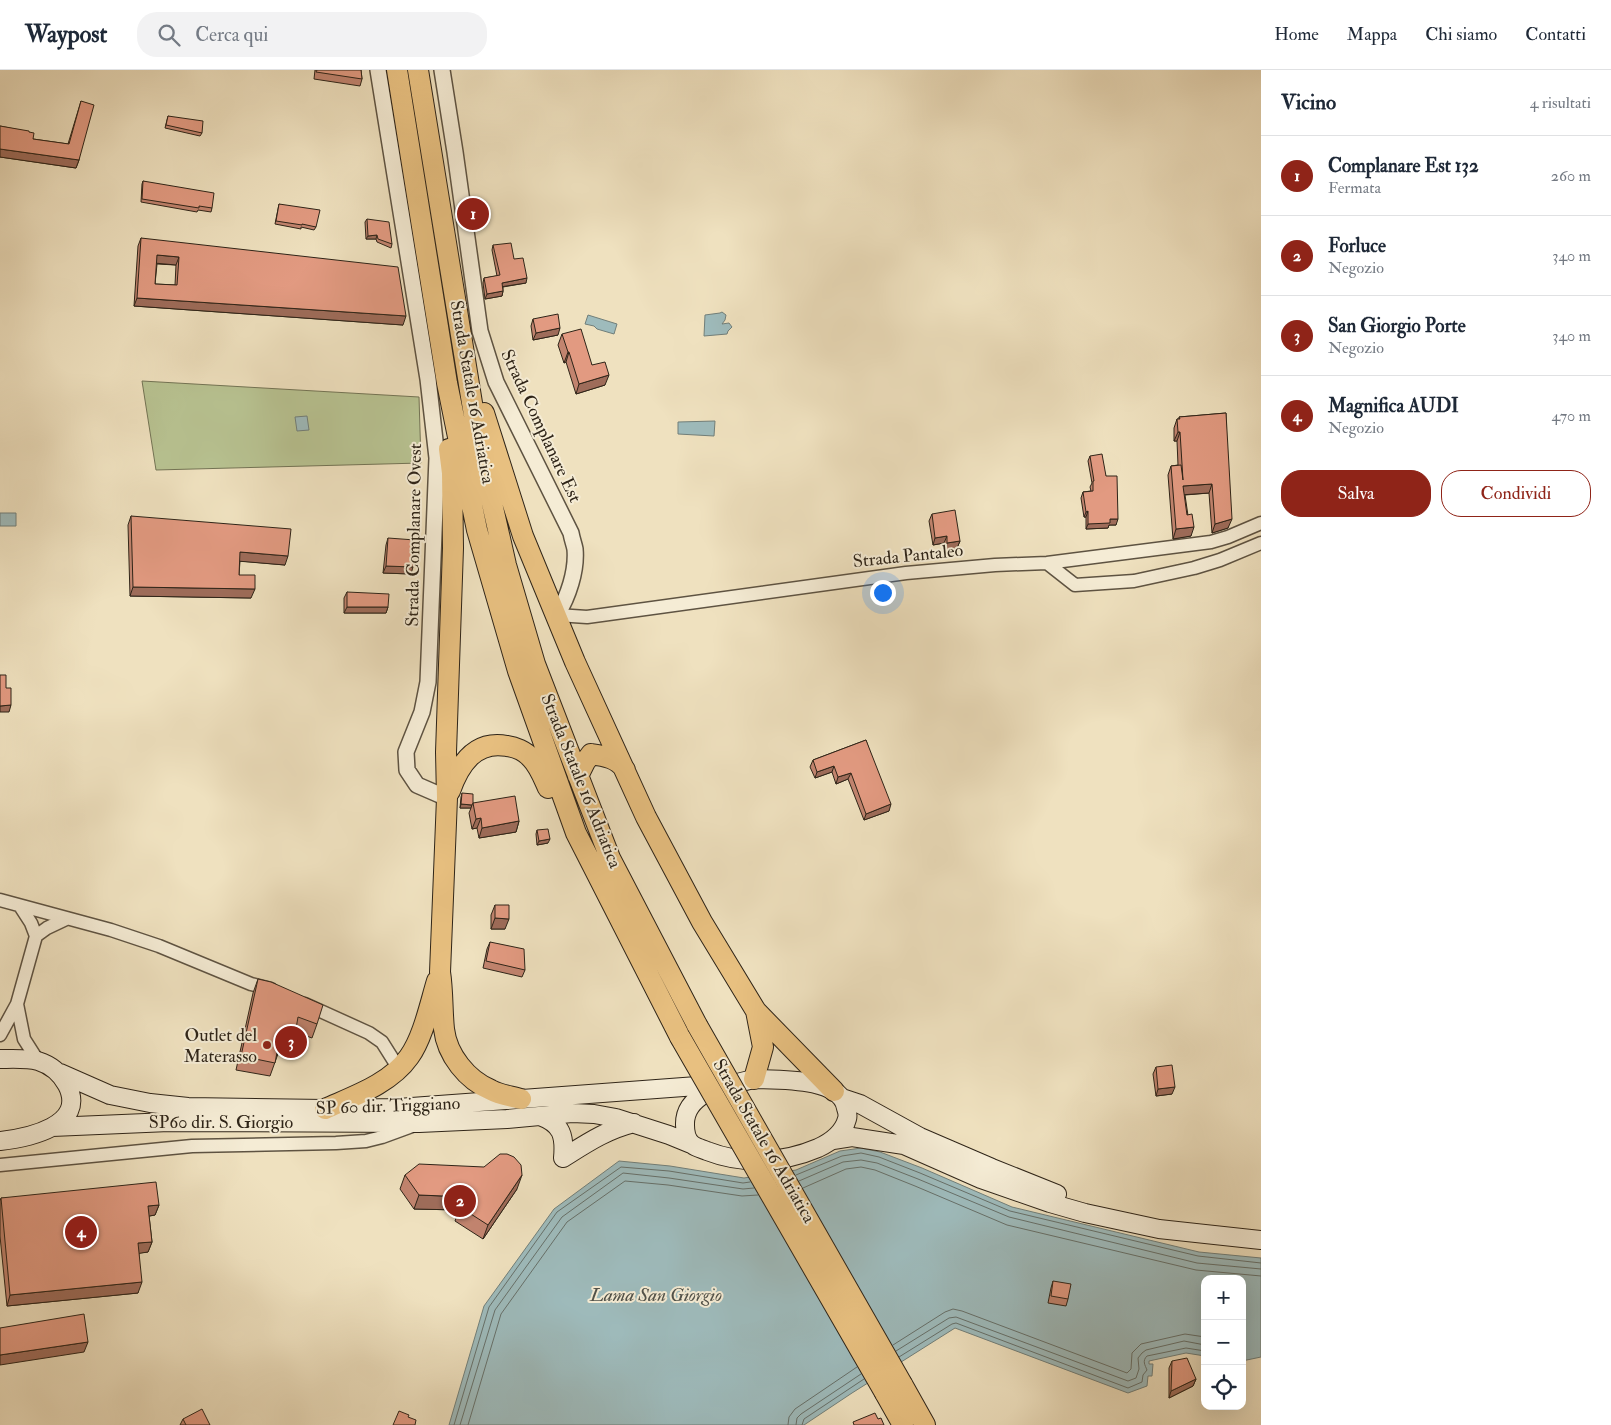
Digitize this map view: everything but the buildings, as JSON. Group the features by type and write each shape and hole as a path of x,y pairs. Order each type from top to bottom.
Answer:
{"highway":[{"name":"Strada Statale 16 Adriatica","path":"398,70 447,382 480,539 518,671 576,833 680,1036 894,1388 926,1425"},
{"name":"Strada Statale 16 Adriatica","path":"418,70 480,446 506,565 535,664 610,858 697,1025 894,1388 903,1425"},
{"path":"468,376 486,417 523,536 575,662 646,817 702,922 756,1011 838,1095"},
{"path":"447,382 446,419 452,473 453,548 446,752 447,798 440,972 443,992 444,1030 451,1053 462,1068 476,1081 491,1090 521,1099"},
{"path":"578,776 591,754 600,733 599,711"},
{"path":"447,798 460,768 469,756 483,747 500,744 514,747 529,756 540,769 559,814 576,833"},
{"path":"591,754 606,756 621,764 626,773"},
{"path":"325,1109 389,1077 409,1058 425,1022 440,972"},
{"path":"754,1079 763,1047 756,1011"}],"main road":[{"path":"0,1059 38,1061"},
{"name":"SP 60 dir. Triggiano","path":"38,1061 60,1074 110,1095 150,1103 188,1107 398,1108 697,1086 720,1086"},
{"path":"0,1141 32,1136 52,1127 65,1117 71,1100 68,1088 60,1074"},
{"path":"691,1144 685,1133 685,1116 692,1104 720,1086 754,1079 816,1084 860,1104 920,1137 1119,1220"},
{"path":"833,1140 840,1132 847,1118 846,1105 838,1095"},
{"name":"SP60 dir. S. Giorgio","path":"52,1127 169,1122 419,1123 572,1113 594,1114 634,1123 736,1160 791,1158 833,1140"},
{"path":"540,1116 554,1122 559,1127 564,1146 563,1158 596,1137 615,1128 634,1123"},
{"path":"833,1140 852,1137 904,1145 981,1178 1050,1203 1159,1230 1261,1240"}],"street":[{"name":"Strada Complanare Ovest","path":"378,70 428,379 437,458 428,682 422,712 406,752 407,770 417,785 447,798"},
{"name":"Strada Complanare Est","path":"442,70 480,331 496,382 571,533 575,548 571,580 557,615"},
{"name":"Strada Pantaleo","path":"557,615 587,617 906,573 995,565 1047,563 1211,542 1228,538 1261,522"},
{"path":"1047,563 1076,585 1134,581 1194,568 1255,546"},
{"path":"0,900 110,930 159,946 251,984 278,992"},
{"path":"20,906 31,923 36,936"},
{"path":"0,1035 17,1004 36,936 46,928 66,919"},
{"path":"296,1000 369,1032 382,1042 399,1069"},
{"path":"17,1004 24,1039 38,1061"},
{"path":"0,1165 192,1146 336,1143 366,1140 382,1137 419,1123"}],"green space":[{"path":"142,381 419,397 421,463 156,470"}],"water":[{"path":"722,312 726,315 722,324 729,323 732,327 727,334 704,336 705,315"},
{"path":"588,315 617,324 614,334 585,324"},
{"path":"307,416 309,430 297,431 295,417"},
{"path":"715,421 714,436 678,434 678,422"},
{"path":"0,513 16,513 16,526 0,526"},
{"name":"Lama San Giorgio","path":"861,1148 880,1152 1012,1207 1199,1252 1261,1258 1261,1357 1246,1360 1246,1275 1201,1275 1201,1355 1186,1353 1149,1361 1149,1364 1153,1364 1152,1376 1148,1376 1147,1386 1128,1393 955,1328 804,1425 449,1425 484,1306 554,1209 619,1161 670,1166 744,1178 796,1170 840,1151"}],"place":[{"name":"Complanare Est 132","path":"473,214"},
{"name":"San Giorgio Porte","path":"291,1042"},
{"name":"Outlet del Materasso","path":"267,1045"},
{"name":"Forluce","path":"460,1201"},
{"name":"Magnifica AUDI","path":"81,1232"}]}
